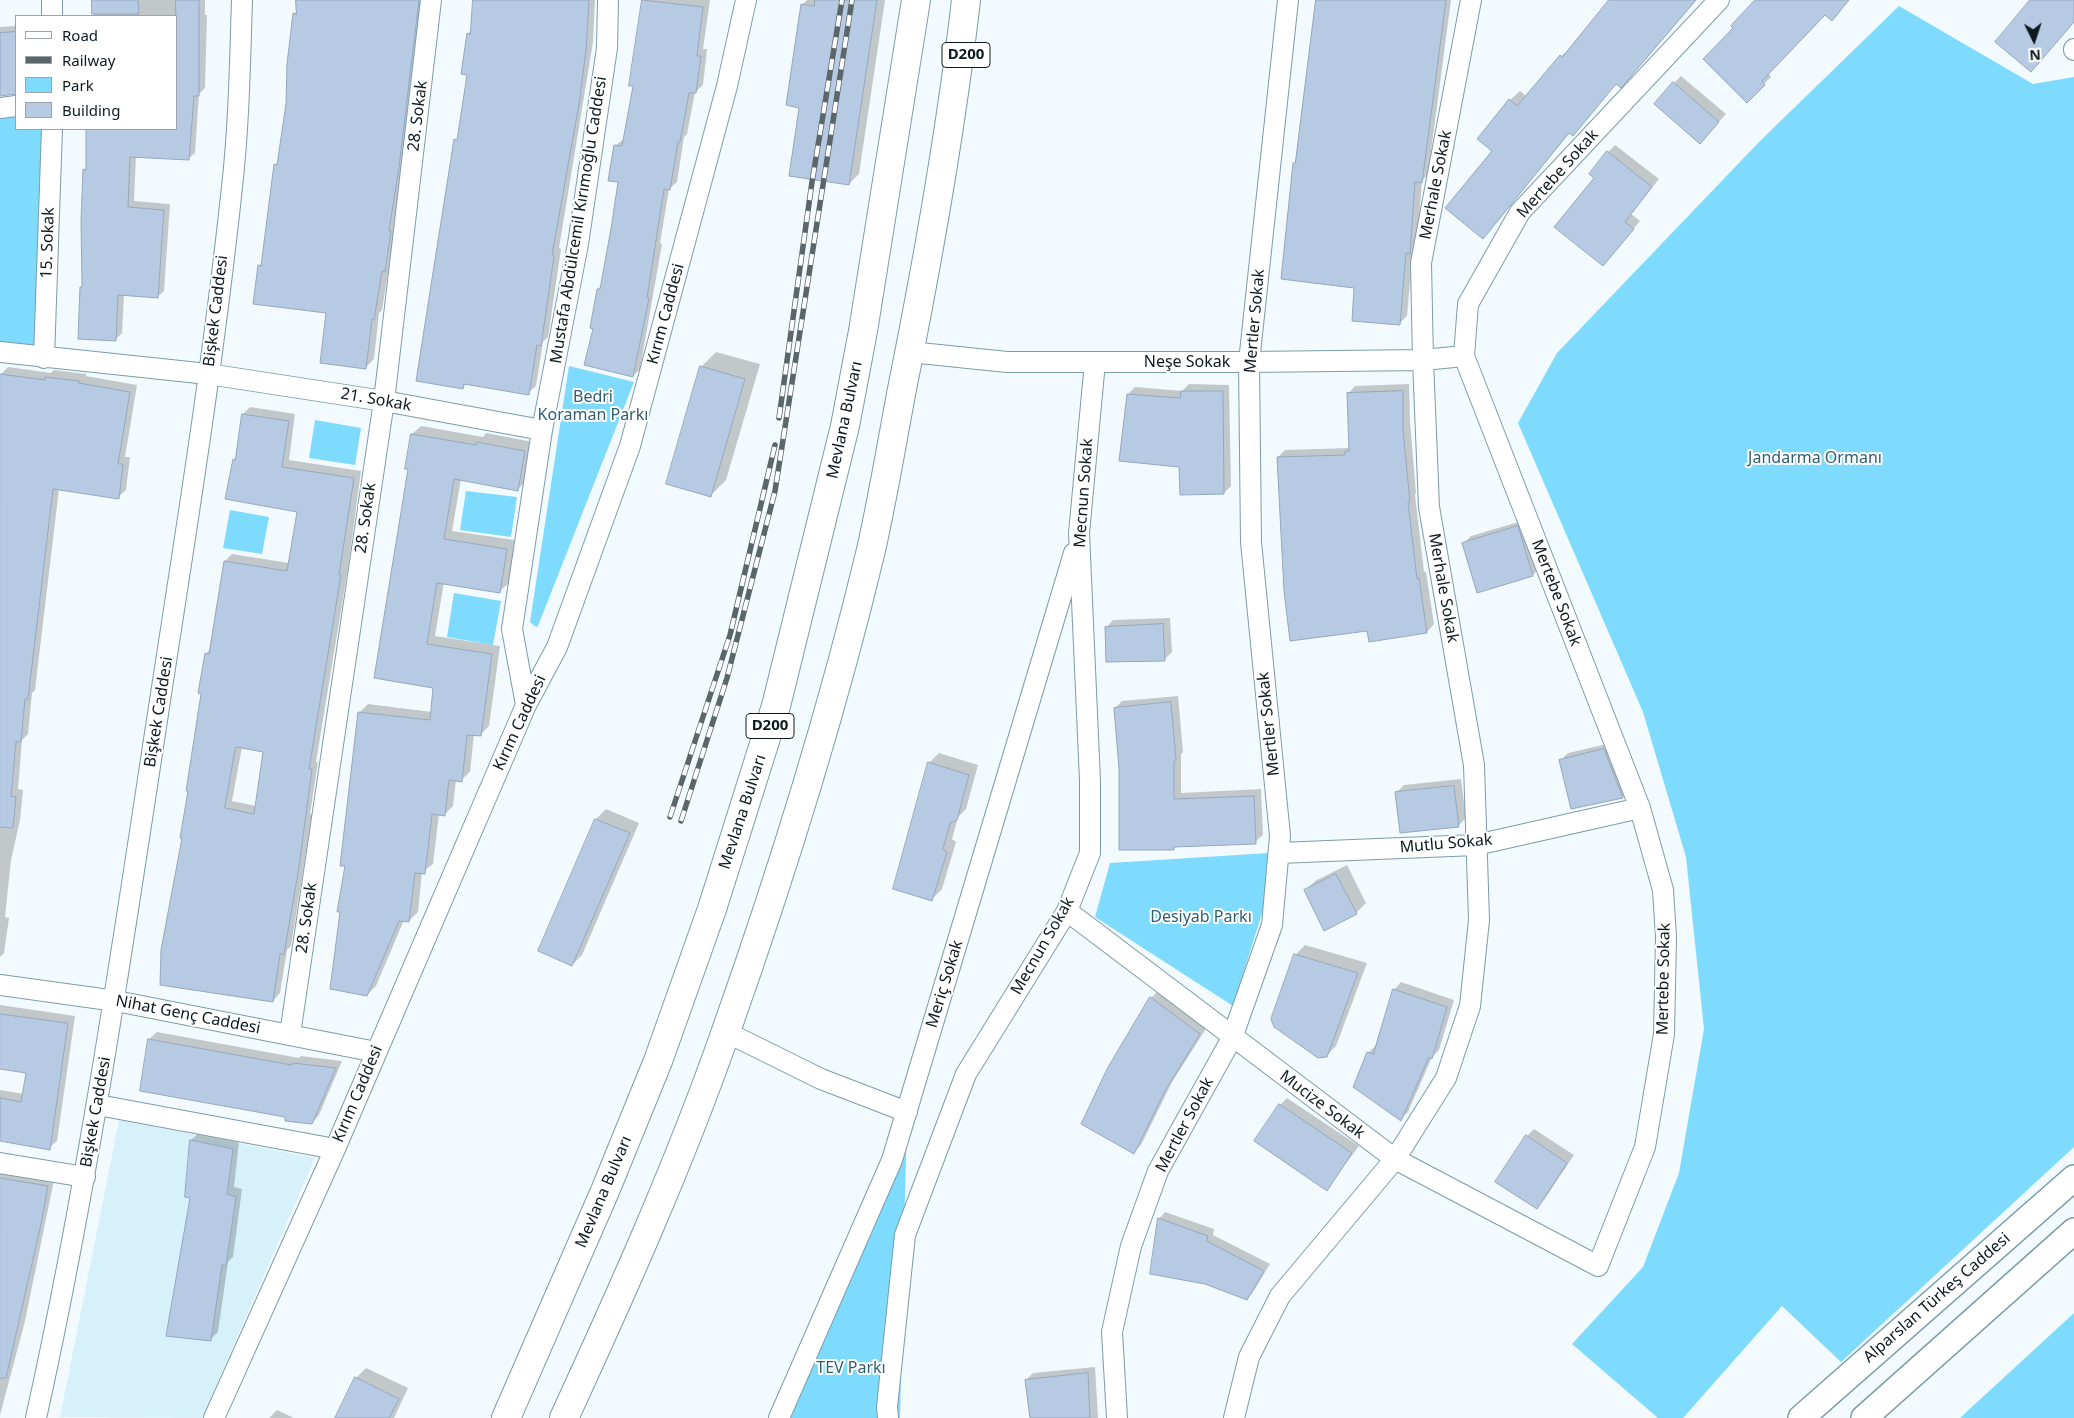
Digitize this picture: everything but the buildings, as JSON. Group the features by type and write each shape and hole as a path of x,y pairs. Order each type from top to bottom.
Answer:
{"highway":[{"name":"Mevlana Bulvarı","path":"506,1418 605,1191 662,1052 712,909 776,706 845,426 865,321 916,0"},
{"path":"953,110 966,0"},
{"name":"D200","path":"564,1418 613,1313 726,1032 789,840 836,682 871,548 910,352 953,110 979,0"}],"main road":[{"name":"Alparslan Türkeş Caddesi","path":"1801,1418 2074,1178"},
{"path":"1864,1418 2074,1231"}],"street":[{"path":"52,0 52,15"},
{"name":"Bişkek Caddesi","path":"36,1418 85,1178 116,1001 208,374 233,186 242,0"},
{"name":"28. Sokak","path":"290,1034 384,401 431,0"},
{"name":"Mustafa Abdülcemil Kırımoğlu Caddesi","path":"526,705 512,629 542,430 579,234 607,48 608,0"},
{"name":"Kırım Caddesi","path":"214,1418 335,1149 526,705 557,647 630,446 727,86 746,0"},
{"name":"Mertler Sokak","path":"1117,1418 1112,1332 1131,1246 1158,1171 1232,1038 1272,925 1280,836 1251,542 1249,362 1288,0"},
{"name":"Merhale Sokak","path":"1234,1418 1249,1357 1280,1296 1395,1159 1446,1078 1470,1006 1479,920 1474,765 1429,507 1422,360 1421,262 1471,0"},
{"name":"Mertebe Sokak","path":"1598,1266 1645,1147 1664,1034 1666,937 1663,890 1640,808 1464,356 1468,304 1520,212 1719,0"},
{"path":"0,108 15,106"},
{"name":"15. Sokak","path":"44,358 52,130"},
{"path":"0,352 44,358"},
{"name":"Neşe Sokak","path":"910,352 1007,362 1422,360 1464,356"},
{"name":"21. Sokak","path":"44,358 208,374 384,401 542,430"},
{"name":"Mecnun Sokak","path":"888,1418 887,1407 905,1235 966,1074 1067,911 1090,853 1090,781 1079,539 1095,362"},
{"name":"Meriç Sokak","path":"779,1418 892,1160 1079,539"},
{"name":"Mutlu Sokak","path":"1279,853 1476,845 1640,808"},
{"name":"Mucize Sokak","path":"1067,911 1232,1038 1395,1159 1598,1266"},
{"name":"Nihat Genç Caddesi","path":"0,985 116,1001 376,1052"},
{"path":"726,1032 821,1079 907,1112"},
{"path":"98,1105 335,1149"},
{"path":"0,1163 85,1178"}],"shaded area":[{"path":"119,1120 315,1158 202,1418 60,1417"}],"green space":[{"name":"Jandarma Ormanı","path":"1899,6 2033,84 2074,77 2074,1147 1841,1362 1782,1306 1683,1418 1658,1418 1572,1344 1643,1267 1679,1173 1704,1029 1686,857 1643,712 1518,423 1557,353 1760,141"},
{"path":"15,106 15,130 52,130 44,358 0,352 0,108"},
{"name":"Bedri Koraman Parkı","path":"569,366 634,382 536,627 530,622"},
{"path":"315,420 361,428 355,465 309,458"},
{"path":"466,491 517,497 511,537 460,530"},
{"path":"230,510 269,517 262,554 223,548"},
{"path":"454,593 501,601 493,645 447,637"},
{"name":"Desiyab Parkı","path":"1269,853 1264,907 1233,1006 1095,917 1110,863"},
{"name":"TEV Parkı","path":"907,1112 900,1418 776,1418"},
{"path":"2074,1313 2074,1418 1960,1418 1961,1417"}],"railway":[{"path":"779,418 812,182 842,0"},
{"path":"681,821 727,678 775,491 852,0"},
{"path":"670,817 730,635 775,445"}]}
